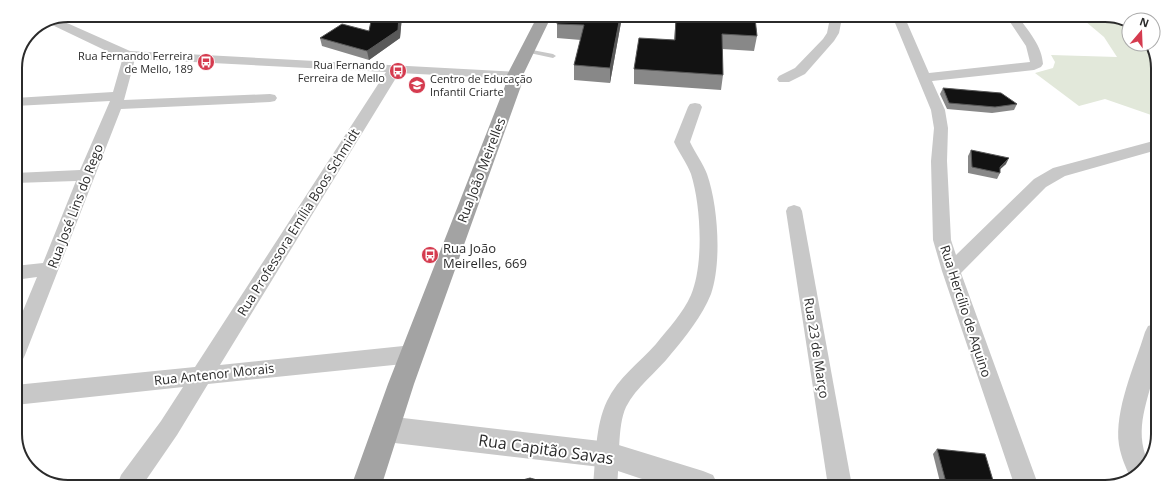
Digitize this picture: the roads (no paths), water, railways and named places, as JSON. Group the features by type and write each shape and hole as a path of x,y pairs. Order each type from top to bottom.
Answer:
{"main road":[{"name":"Rua João Meirelles","path":"368,480 413,354 513,86 515,75 542,22"}],"street":[{"path":"784,79 800,71 828,42 833,33 835,22"},
{"name":"Rua Hercílio de Aquino","path":"901,22 938,110 941,128 939,161 942,240 950,272 1024,480"},
{"path":"924,78 1029,67 1036,64 1037,57 1034,50 1016,22"},
{"path":"58,23 121,53 130,55 515,75"},
{"name":"Rua José Lins do Rego","path":"22,338 86,175 117,101 130,55"},
{"name":"Rua Professora Emília Boos Schmidt","path":"132,480 169,428 395,69"},
{"path":"22,102 270,98"},
{"path":"606,480 616,407 627,390 682,326 695,307 702,292 706,274 707,238 702,186 695,164 682,142 695,106"},
{"path":"950,272 1040,183 1048,178 1059,172 1151,147"},
{"path":"22,178 86,175"},
{"name":"Rua 23 de Março","path":"794,211 839,480"},
{"path":"22,272 50,269"},
{"path":"1137,467 1133,457 1130,438 1131,423 1133,407 1151,346"},
{"name":"Rua Antenor Morais","path":"22,394 202,374 413,354"},
{"name":"Rua Capitão Savas","path":"386,429 609,455 685,480"}],"lane":[{"path":"527,51 553,56"}],"place":[{"name":"Rua Fernando Ferreira de Mello, 189","path":"206,62"},
{"name":"Rua Fernando Ferreira de Mello","path":"398,71"},
{"name":"Centro de Educação Infantil Criarte","path":"417,85"},
{"name":"Rua João Meirelles, 669","path":"430,255"}]}
